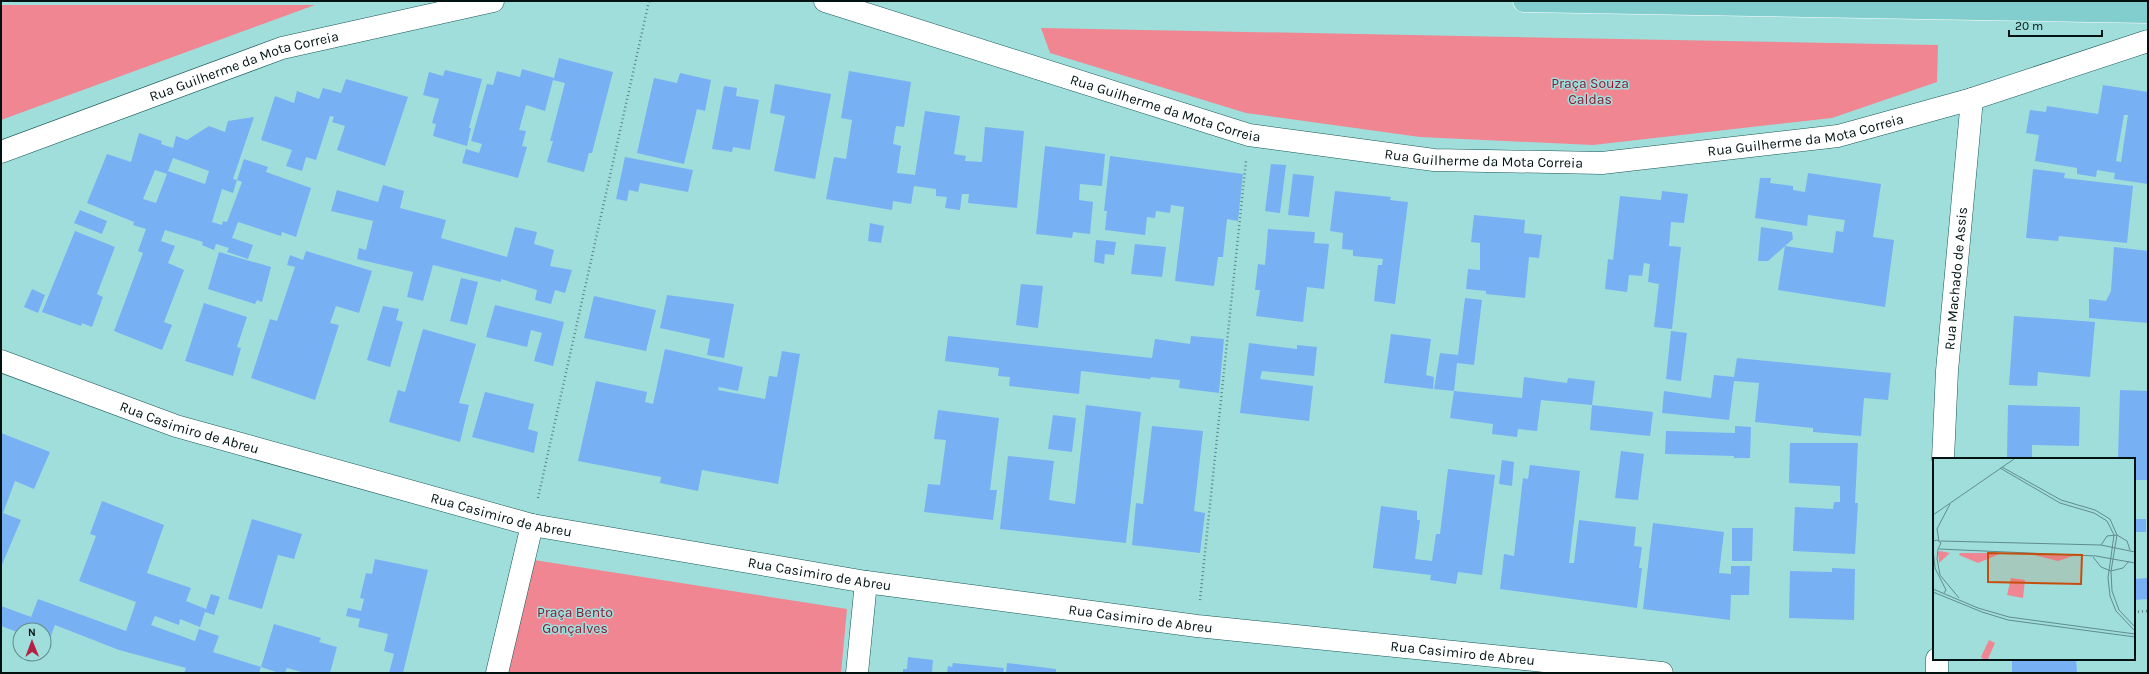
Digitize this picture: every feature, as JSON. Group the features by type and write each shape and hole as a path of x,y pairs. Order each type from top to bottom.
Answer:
{"main road":[{"path":"1524,1 2148,12"}],"street":[{"name":"Rua Guilherme da Mota Correia","path":"1,152 282,48 493,1"},
{"name":"Rua Guilherme da Mota Correia","path":"826,1 1249,135 1434,160 1602,163 1838,136 1972,99 2148,41"},
{"name":"Rua Machado de Assis","path":"1943,458 1947,371 1972,99"},
{"name":"Rua Casimiro de Abreu","path":"1,361 176,426 532,525 866,582 1197,626 1662,673"},
{"path":"497,673 532,525"},
{"path":"857,673 866,582"},
{"path":"1936,660 1937,673"}],"path":[{"path":"532,525 649,1"},
{"path":"1197,626 1249,135"},
{"path":"2135,612 2148,611"}],"green space":[{"path":"1,5 315,5 1,120"},
{"name":"Praça Souza Caldas","path":"1041,28 1938,45 1937,82 1832,118 1593,145 1420,137 1246,113 1050,53"},
{"name":"Praça Bento Gonçalves","path":"534,560 847,609 841,673 508,673"}],"building":[{"path":"559,58 613,72 592,153 589,153 584,172 547,162 553,141 550,141 565,83 553,80 545,111 526,105 519,130 526,131 522,146 527,147 518,178 462,163 466,149 479,153 482,144 471,141 487,84 493,85 497,71 520,77 522,69 554,78"},
{"path":"445,70 482,79 469,128 471,128 467,146 433,136 436,124 432,123 439,99 423,95 429,72 443,76"},
{"path":"849,71 911,82 904,127 896,126 893,144 901,146 897,173 915,175 925,111 960,116 954,154 966,156 965,161 982,162 985,127 1024,131 1017,208 968,203 969,194 962,194 960,210 945,208 947,197 936,196 936,189 914,186 911,204 893,201 892,210 826,199 834,157 846,159 852,120 841,118"},
{"path":"680,73 711,80 705,111 697,109 684,164 637,153 654,78 677,83"},
{"path":"346,79 408,97 385,166 337,150 345,126 332,122 334,117 330,116 316,160 306,157 302,171 286,166 292,150 261,140 275,96 294,103 297,91 319,99 323,88 341,93"},
{"path":"775,84 831,94 815,179 774,171 785,116 770,113"},
{"path":"2103,85 2148,92 2148,184 2114,179 2115,173 2097,170 2096,177 2077,174 2077,168 2035,161 2039,135 2026,133 2030,110 2046,112 2047,106 2098,114","holes":["2124,115 2128,115 2121,162 2116,161"]},
{"path":"724,86 737,88 736,96 759,100 750,150 733,147 732,152 712,149"},
{"path":"254,117 233,179 237,180 244,159 268,167 266,172 311,188 296,237 282,232 281,236 238,222 232,238 253,245 248,259 227,252 229,248 216,244 214,250 202,245 203,242 165,230 161,241 175,246 168,263 184,270 164,322 172,325 162,350 114,331 143,253 138,251 146,229 133,225 134,222 87,203 107,154 131,162 139,133 162,141 161,144 173,148 176,136 187,140 209,126 225,132 228,121","holes":["173,158 209,171 205,184 168,171","155,170 167,174 156,203 143,199","237,180 242,182 227,222 223,221 222,225 212,222 222,189 233,193"]},
{"path":"1045,146 1105,154 1102,186 1080,184 1079,200 1093,202 1090,234 1073,232 1072,238 1036,234"},
{"path":"1110,156 1243,174 1238,221 1227,219 1223,257 1218,257 1214,286 1175,281 1184,207 1171,205 1170,213 1156,211 1155,218 1147,217 1145,235 1105,230 1107,211 1104,211"},
{"path":"625,157 693,170 688,192 640,183 638,192 629,190 627,201 616,199"},
{"path":"1271,164 1286,165 1280,213 1265,211"},
{"path":"2033,169 2065,173 2064,178 2133,186 2127,243 2059,236 2058,241 2026,238"},
{"path":"1808,173 1881,184 1873,237 1894,240 1885,307 1778,290 1785,246 1833,253 1836,231 1843,232 1845,220 1808,215 1807,226 1755,218 1760,178 1771,178 1770,183 1793,186 1793,190 1805,192"},
{"path":"1293,174 1314,176 1309,217 1288,215"},
{"path":"383,185 404,191 400,208 446,220 441,238 507,257 515,227 537,232 534,244 554,250 550,266 572,270 565,293 555,290 551,304 535,300 537,290 501,279 501,282 433,265 423,301 407,297 413,272 357,259 359,248 366,250 373,221 331,211 337,190 378,202"},
{"path":"1335,191 1391,197 1390,200 1408,202 1395,304 1374,301 1378,265 1382,265 1383,259 1353,256 1353,250 1342,249 1343,233 1330,231"},
{"path":"1662,191 1688,194 1684,223 1671,222 1669,246 1681,247 1672,329 1654,327 1659,284 1648,282 1650,264 1644,263 1642,276 1629,275 1627,292 1605,289 1608,259 1613,260 1620,196 1661,200"},
{"path":"80,210 107,221 102,234 74,223"},
{"path":"1474,215 1525,220 1524,233 1542,235 1539,258 1529,257 1525,298 1486,294 1486,291 1466,289 1468,269 1480,270 1480,243 1471,242"},
{"path":"870,223 884,226 881,243 868,241"},
{"path":"1761,227 1792,232 1793,239 1768,261 1758,261"},
{"path":"1268,229 1315,232 1314,243 1329,244 1324,289 1307,287 1303,322 1256,316 1260,290 1255,290 1258,264 1265,265"},
{"path":"75,231 115,247 97,294 103,297 92,327 82,323 81,326 42,312"},
{"path":"1096,240 1116,242 1114,255 1105,254 1104,264 1094,262"},
{"path":"1135,244 1166,247 1162,277 1131,274"},
{"path":"2114,247 2148,251 2148,323 2089,318 2089,299 2106,301 2111,291"},
{"path":"306,251 372,271 359,313 336,306 330,323 339,325 315,400 251,378 270,319 277,321 295,267 287,265 290,255 303,260"},
{"path":"219,252 271,267 262,302 257,300 255,304 208,289"},
{"path":"461,278 478,282 467,325 450,321"},
{"path":"1021,284 1043,286 1038,328 1016,325"},
{"path":"32,289 45,295 38,313 24,307"},
{"path":"667,295 734,304 724,358 707,355 710,339 660,328"},
{"path":"594,296 656,310 646,351 584,338"},
{"path":"1465,298 1482,300 1474,365 1457,363 1454,391 1434,389 1440,353 1458,355"},
{"path":"204,303 247,317 237,347 241,348 233,376 185,361"},
{"path":"495,305 564,322 553,366 534,361 542,333 531,330 527,347 486,337"},
{"path":"383,306 399,309 396,320 403,322 390,367 367,360"},
{"path":"2014,316 2095,322 2090,377 2038,372 2037,386 2009,385"},
{"path":"423,329 476,344 459,403 469,405 460,442 389,422 398,390 405,392"},
{"path":"1671,331 1687,333 1681,381 1666,379"},
{"path":"1391,334 1431,339 1426,375 1434,377 1433,389 1384,383"},
{"path":"948,336 1152,358 1155,339 1190,344 1191,336 1224,339 1219,393 1179,388 1180,380 1151,377 1150,379 1081,371 1079,394 1009,386 1010,377 998,376 999,368 945,361"},
{"path":"1249,343 1297,349 1297,345 1317,347 1314,376 1262,371 1260,379 1313,386 1309,421 1240,413"},
{"path":"665,349 743,367 738,391 719,387 718,390 765,399 769,376 777,377 782,351 800,354 778,484 702,470 698,491 660,483 661,477 578,461 596,381 647,392 645,402 653,404"},
{"path":"1737,358 1891,373 1888,400 1864,398 1861,436 1813,432 1813,428 1755,422 1759,383 1734,381 1729,420 1662,413 1664,391 1711,398 1714,375 1734,377"},
{"path":"1524,377 1567,383 1568,378 1595,381 1592,405 1541,400 1537,431 1518,429 1517,437 1492,434 1493,424 1450,418 1454,391 1522,398"},
{"path":"2120,390 2148,391 2147,480 2135,480 2135,458 2118,458"},
{"path":"485,392 534,404 528,429 538,432 534,453 472,437"},
{"path":"1086,405 1141,412 1126,543 1000,529 1008,456 1054,461 1049,500 1075,504"},
{"path":"1592,405 1653,412 1650,436 1590,430"},
{"path":"2008,405 2080,407 2079,446 2032,445 2032,458 2007,457"},
{"path":"938,410 999,418 990,490 997,490 993,520 924,512 928,484 940,485 946,440 934,439"},
{"path":"1053,415 1076,418 1072,452 1048,449"},
{"path":"1152,426 1203,431 1194,511 1205,513 1200,553 1132,545 1136,503 1143,504"},
{"path":"1735,426 1751,427 1750,458 1734,458 1734,456 1665,454 1666,431 1735,433"},
{"path":"1,433 50,452 34,489 15,481 3,513 21,520 1,567"},
{"path":"1790,443 1858,443 1855,503 1858,503 1855,554 1793,551 1795,507 1833,509 1834,502 1840,502 1840,486 1789,483"},
{"path":"1621,451 1644,454 1638,500 1615,498"},
{"path":"1502,460 1514,462 1512,486 1499,484"},
{"path":"1530,465 1580,471 1569,563 1574,563 1579,520 1636,527 1634,546 1642,547 1639,568 1642,568 1637,608 1500,589 1504,554 1514,556 1523,478 1528,479"},
{"path":"1448,469 1495,475 1482,575 1458,572 1456,584 1430,580 1431,575 1373,568 1381,506 1417,511 1417,520 1420,520 1415,559 1432,561 1436,534 1440,534"},
{"path":"102,501 164,525 147,573 191,588 186,601 206,609 211,594 220,597 214,615 205,612 200,627 180,619 179,625 155,616 151,625 195,641 199,629 219,636 213,652 261,667 259,673 184,673 186,668 119,650 55,625 52,633 52,622 12,622 12,630 1,626 1,606 31,617 38,599 126,631 136,602 79,581 96,536 90,534"},
{"path":"252,519 302,534 294,559 278,555 262,609 228,599"},
{"path":"2135,519 2146,519 2146,532 2135,532"},
{"path":"1653,523 1724,532 1719,573 1731,574 1731,566 1750,566 1749,595 1731,595 1730,620 1643,609"},
{"path":"1732,528 1753,528 1752,561 1732,561"},
{"path":"375,559 428,570 403,673 389,673 394,654 384,651 388,634 358,627 360,619 346,616 348,608 361,611 364,599 360,598 366,573 372,574"},
{"path":"1832,568 1855,569 1854,620 1789,618 1790,571 1832,572"},
{"path":"2147,578 2148,599 2135,600 2135,579"},
{"path":"274,624 321,638 319,642 337,647 330,673 305,673 287,668 285,673 279,673 261,667"},
{"path":"908,657 933,660 932,673 903,673 903,669 907,669"},
{"path":"2012,660 2076,660 2077,673 2012,673"},
{"path":"953,663 1004,668 1003,673 947,673 948,666 952,667"},
{"path":"1007,663 1056,669 1056,673 1006,673"}]}
